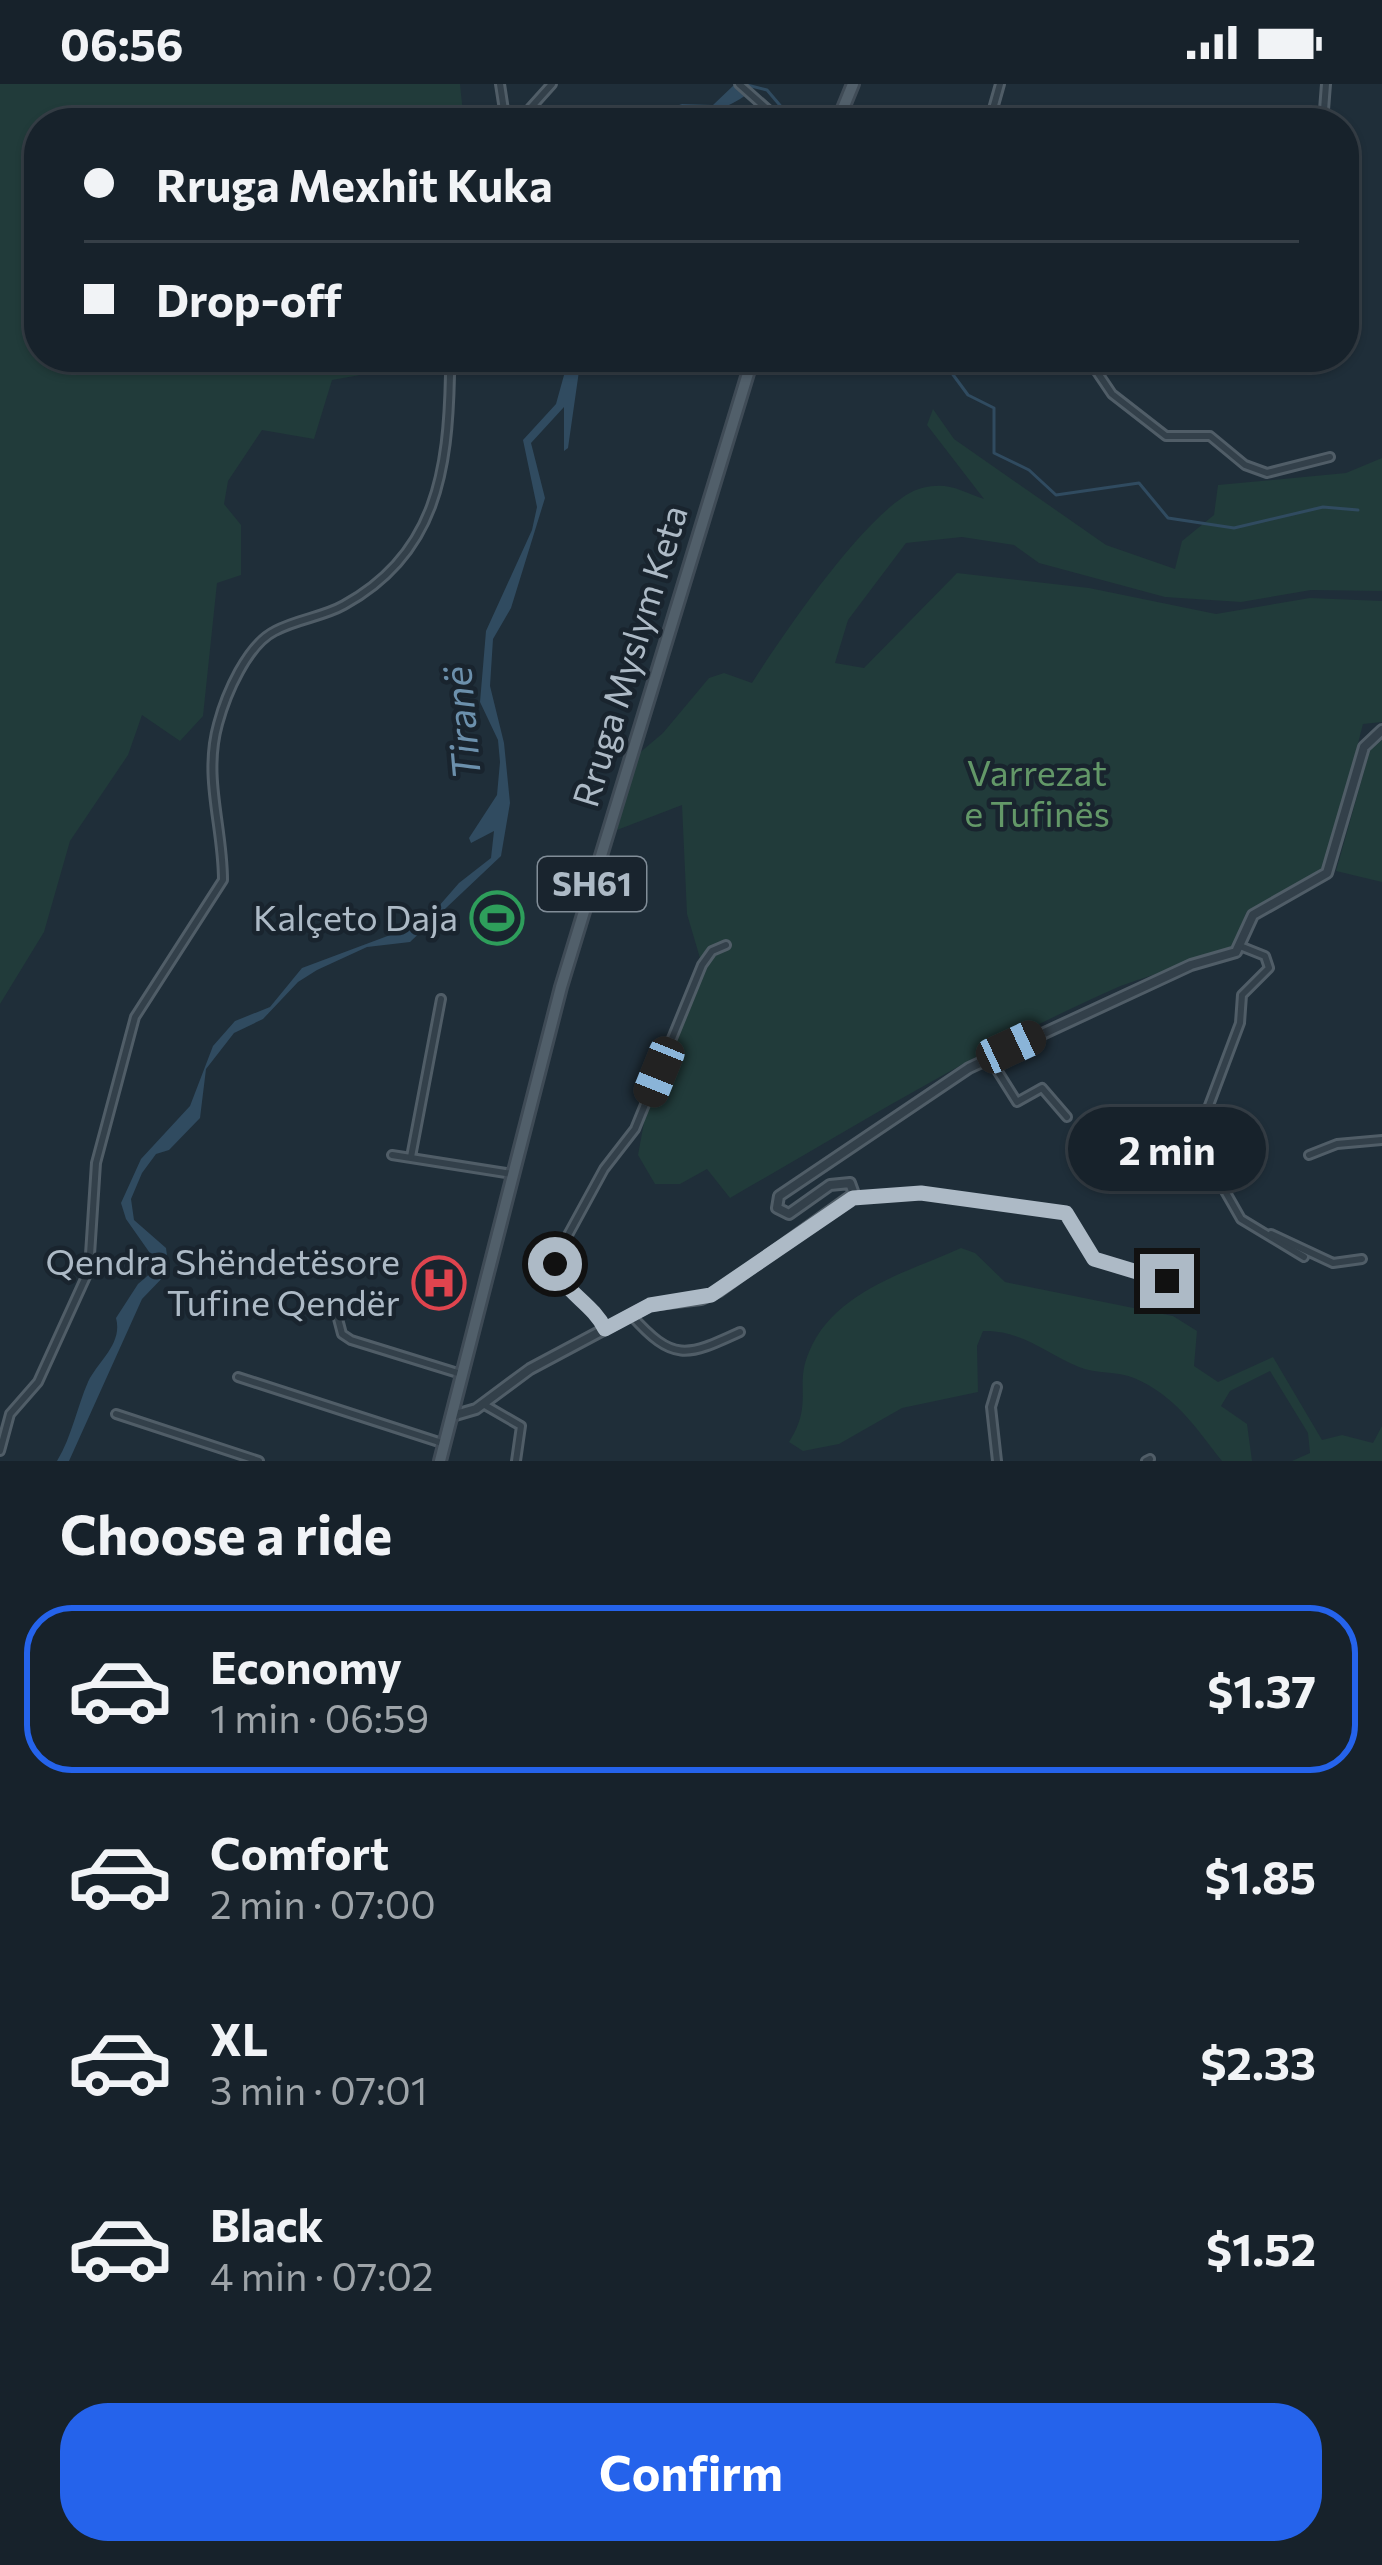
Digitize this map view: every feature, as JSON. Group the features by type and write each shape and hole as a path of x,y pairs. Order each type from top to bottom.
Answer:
{"main road":[{"name":"Rruga Myslym Keta","path":"440,1461 575,937 748,372"}],"street":[{"path":"530,108 552,84"},
{"path":"739,84 768,108"},
{"path":"1097,372 1112,394 1166,436 1210,436 1245,465 1267,473 1330,457"},
{"path":"0,1451 10,1414 38,1382 89,1270 96,1163 135,1017 223,880 212,798 221,715 264,638 362,594 428,515 444,477 452,428 450,375"},
{"path":"853,1198 852,1186 842,1181 794,1213 784,1213 776,1204 779,1196 989,1058 1191,964 1230,956 1240,946 1253,915 1327,873 1364,747 1382,730"},
{"path":"605,1329 595,1310 560,1279 556,1257 604,1168 635,1129 703,964 712,951 726,945"},
{"path":"1240,946 1265,956 1269,968 1242,995 1240,1023 1211,1087 1207,1121 1216,1177 1237,1214 1250,1226 1304,1257"},
{"path":"411,1157 440,999"},
{"path":"989,1058 1017,1102 1042,1088 1067,1117"},
{"path":"1309,1155 1337,1144 1382,1140"},
{"path":"392,1154 512,1174"},
{"path":"452,1416 483,1404 530,1369 631,1315 661,1302 711,1295 853,1198 921,1193 1066,1213 1094,1259 1167,1281"},
{"path":"1250,1226 1333,1264 1362,1259"},
{"path":"336,1310 342,1334 351,1340 461,1374"},
{"path":"631,1315 658,1342 679,1352 699,1351 740,1332"},
{"path":"238,1377 445,1444"},
{"path":"997,1388 991,1407 997,1461"},
{"path":"483,1404 521,1426 516,1461"},
{"path":"116,1414 259,1461"}],"green space":[{"path":"0,84 460,84 462,108 24,108 24,372 361,372 332,380 314,439 262,430 228,481 224,504 241,525 241,575 217,583 203,716 180,741 142,715 128,755 70,841 44,932 0,1004"},
{"name":"Varrezat e Tufinës","path":"933,409 954,439 1106,545 1175,569 1182,541 1214,515 1218,485 1346,473 1382,458 1382,591 1311,590 1241,602 1165,597 1039,563 1014,545 962,537 906,543 848,620 835,663 864,668 957,573 1089,588 1216,614 1310,598 1382,601 1382,722 1363,724 1327,864 1316,878 1247,911 1234,946 1116,988 1017,1035 730,1198 707,1169 680,1184 655,1184 638,1155 645,1117 702,974 713,955 726,947 724,943 700,958 687,914 682,805 617,830 637,755 663,733 709,678 724,673 752,683 854,543 902,498 939,486 984,499 927,425"},
{"path":"1382,740 1382,882 1336,871 1370,750"},
{"path":"961,1248 975,1253 1005,1282 1173,1316 1197,1331 1194,1366 1218,1382 1273,1357 1322,1440 1342,1435 1373,1443 1382,1426 1382,1461 1292,1461 1310,1453 1308,1433 1270,1371 1230,1391 1221,1406 1247,1424 1252,1461 1222,1461 1184,1414 1149,1385 1079,1367 1010,1334 983,1331 977,1346 978,1392 902,1408 839,1444 803,1451 789,1442 801,1416 805,1364 820,1331 874,1286"}],"water":[{"path":"734,85 746,95 723,108 670,108 682,104 713,105"},
{"path":"565,372 579,372 568,448 564,451 564,407 531,443 545,498 511,608 493,639 490,686 504,743 510,803 501,856 410,942 367,947 298,982 263,1019 234,1033 206,1069 200,1118 169,1150 156,1154 131,1199 134,1220 166,1248 169,1271 142,1299 69,1461 57,1461 88,1382 113,1344 116,1318 138,1284 159,1266 126,1219 121,1203 141,1159 190,1106 213,1046 235,1021 270,1007 302,968 425,922 459,883 491,858 494,831 471,843 469,838 497,795 500,762 498,740 480,702 486,631 532,530 537,507 523,440 556,404"}],"waterway":[{"path":"747,85 767,90 782,108"},
{"path":"951,372 968,395 994,408 994,453 1029,470 1056,495 1139,483 1168,518 1234,528 1323,507 1358,510"}],"place":[{"name":"Kalçeto Daja","path":"497,918"},
{"name":"Qendra Shëndetësore Tufine Qendër","path":"439,1283"}],"route":[{"path":"555,1264 560,1279 595,1310 605,1329 650,1305 701,1299 719,1291 853,1198 921,1193 955,1200 1023,1203 1066,1213 1094,1259 1167,1281"}],"water label":[{"name":"Tiranë","path":"462,723"}]}
